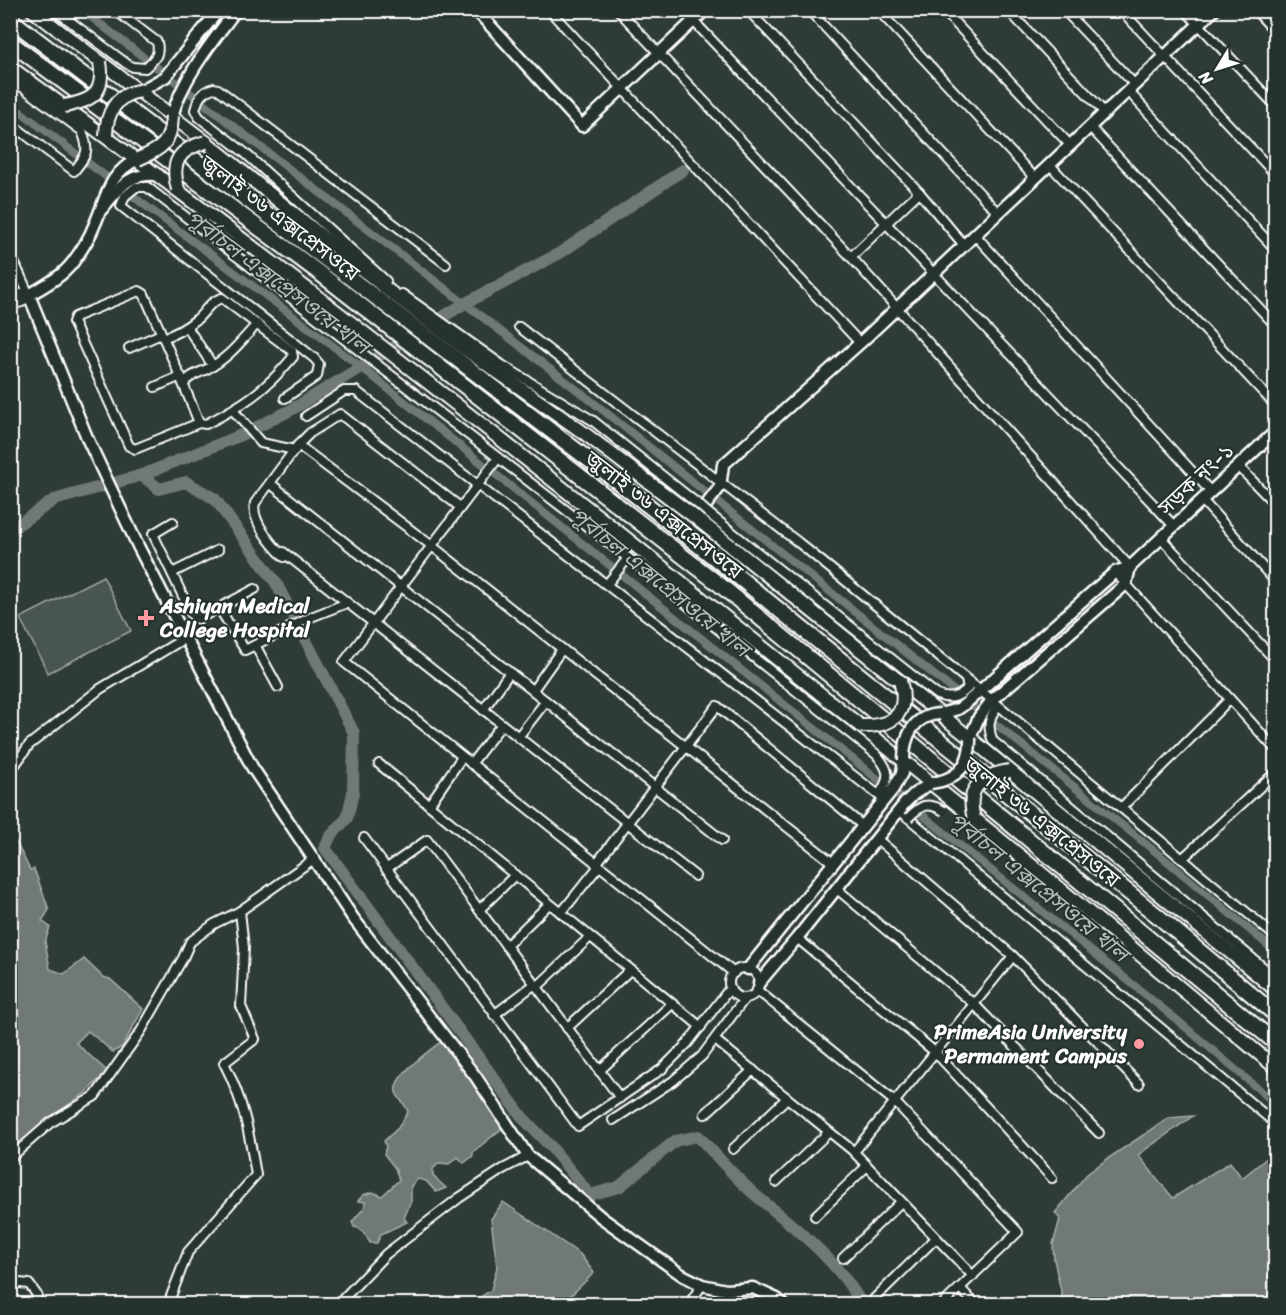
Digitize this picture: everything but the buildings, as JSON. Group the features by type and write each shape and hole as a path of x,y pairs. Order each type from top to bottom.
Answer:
{"highway":[{"name":"জুলাই ৩৬ এক্সপ্রেসওয়ে","path":"10,19 460,348 626,488 1159,917 1275,1016"},
{"name":"জুলাই ৩৬ এক্সপ্রেসওয়ে","path":"10,42 446,370 720,585 1275,1043"}],"main road":[{"path":"33,11 267,190 387,293"},
{"path":"64,106 83,102 94,95 102,76 100,62"},
{"path":"10,67 106,136 132,162 159,175 239,235 801,677 1038,870 1275,1068"},
{"path":"106,136 106,119 115,104 123,97 140,91"},
{"path":"132,162 152,154 164,144 171,129 172,116"},
{"path":"178,189 174,174 176,161 192,147 206,142"},
{"path":"460,348 702,511 834,627 1275,990"},
{"path":"861,726 886,724 895,717 903,701 900,681"},
{"path":"974,818 971,800 977,786 992,775 1010,771"},
{"path":"1224,1024 1246,1035 1275,1059"}],"street":[{"path":"55,10 132,67 145,68 155,59 159,51 157,42 115,10"},
{"path":"140,91 165,77 219,10"},
{"path":"172,116 179,96 194,71 236,10"},
{"path":"476,10 582,126 705,10"},
{"path":"549,10 860,343"},
{"path":"618,10 851,257 1130,567"},
{"path":"683,10 1174,526"},
{"path":"748,10 919,192 964,245"},
{"path":"809,10 998,213"},
{"path":"878,10 1035,178"},
{"path":"943,10 1070,145"},
{"path":"1008,10 1105,113"},
{"path":"1064,10 1275,250"},
{"path":"1121,10 1275,175"},
{"path":"1185,10 1275,106"},
{"path":"965,679 968,688 963,693 956,697 943,698 702,511 721,485 723,465 860,343 1214,10"},
{"path":"1255,10 1275,32"},
{"path":"10,78 82,131 87,142 86,157 74,171 10,123"},
{"path":"446,264 218,89 208,89 203,92 195,110 199,117 245,153 387,293 460,348"},
{"path":"1090,127 1275,326"},
{"path":"10,305 22,302 57,277 72,263 85,244 108,195 132,162"},
{"path":"1050,165 1275,406"},
{"path":"108,195 137,176 159,175"},
{"path":"285,398 317,376 319,364 121,206 130,191 136,187 147,188 356,345"},
{"path":"147,188 628,558 876,754 885,765 888,774 882,797"},
{"path":"851,257 919,192"},
{"path":"975,235 1206,496 1275,582"},
{"path":"10,253 88,440 184,638 252,767 353,918 476,1077 528,1156 602,1218 682,1275 702,1285 726,1290 753,1288 777,1299 783,1305"},
{"path":"129,348 162,336 187,327 213,302 222,298 292,351 293,357 278,375 259,393 233,410 206,424 199,423 135,449 129,446 73,322 75,317 139,291 144,294 162,336 182,380 199,423"},
{"path":"10,297 21,294 29,295"},
{"path":"155,387 187,379 213,366 227,356 257,324"},
{"path":"187,327 213,366"},
{"path":"519,327 979,690 1275,937"},
{"path":"306,416 344,391 356,391 882,797"},
{"path":"233,410 261,443 270,446 297,447 432,546 833,863"},
{"path":"460,507 340,414 310,433 297,447 254,509 255,516 270,542 284,557 695,876"},
{"name":"সড়ক নং-১","path":"1275,431 1161,538 1275,661"},
{"path":"498,458 344,662 734,973"},
{"path":"1238,466 1275,505"},
{"path":"270,484 722,840"},
{"path":"172,522 153,534 195,618 198,619 255,589"},
{"path":"748,969 863,826 882,797 902,773 905,741 912,728 926,716 958,709 1115,572 1130,567 1161,538"},
{"path":"171,573 218,550"},
{"path":"283,552 372,624"},
{"path":"607,584 628,558"},
{"path":"730,988 738,996 745,998 752,996 878,839 904,815 914,794 931,783 947,780 958,773 969,753 969,738 979,717 1126,584 1130,567"},
{"path":"1115,572 1275,750"},
{"path":"219,608 245,650 311,617 347,603"},
{"path":"10,772 29,745 100,689 184,638"},
{"path":"255,645 278,687"},
{"path":"533,690 562,649"},
{"path":"483,710 510,672"},
{"path":"1121,808 1230,699"},
{"path":"518,737 546,701"},
{"path":"995,703 989,726 993,741 1275,978"},
{"path":"561,913 717,706 863,826"},
{"path":"471,764 502,724"},
{"path":"429,805 462,757"},
{"path":"378,764 701,1027"},
{"path":"1182,859 1275,772"},
{"path":"904,815 925,805 934,805 944,811"},
{"path":"904,815 1275,1125"},
{"path":"364,838 578,1126 662,1069 701,1027 730,988 730,980 734,973 740,969 748,969 757,976 758,987 895,1101 1018,1232 943,1305"},
{"path":"878,839 1013,956 1139,1084"},
{"path":"386,869 427,840 620,1098"},
{"path":"10,1158 50,1124 94,1096 141,1031 190,942 214,924 240,911 315,858"},
{"path":"479,910 515,875"},
{"path":"837,889 974,1004 1099,1133"},
{"path":"506,946 549,904"},
{"path":"168,1305 188,1252 256,1174 242,1102 224,1063 255,1039 241,1006 244,948 240,911"},
{"path":"494,1015 536,986 590,937"},
{"path":"797,938 935,1052 1052,1178"},
{"path":"854,1152 1013,956"},
{"path":"567,1028 630,970"},
{"path":"613,1120 673,1082 702,1056 745,998"},
{"path":"599,1071 672,1004"},
{"path":"715,1040 854,1152 973,1276"},
{"path":"662,1069 673,1082"},
{"path":"705,1114 753,1070"},
{"path":"733,1149 787,1098"},
{"path":"776,1182 829,1132"},
{"path":"338,1305 387,1254 450,1205 503,1169 528,1156"},
{"path":"815,1216 867,1166"},
{"path":"843,1258 901,1202"},
{"path":"874,1299 936,1238"},
{"path":"10,1282 29,1284 37,1295 34,1305"},
{"path":"689,1305 702,1285"},
{"path":"960,1288 975,1305"}],"shaded area":[{"path":"103,576 131,631 48,673 20,618"},
{"path":"10,830 30,870 34,869 49,910 42,921 50,927 45,942 50,969 64,974 84,959 143,1009 122,1047 113,1052 88,1031 76,1043 107,1071 88,1091 11,1150"},
{"path":"443,1040 506,1125 473,1152 473,1156 464,1163 458,1157 449,1164 439,1163 433,1169 433,1176 446,1188 436,1192 426,1181 418,1179 411,1186 411,1201 404,1218 407,1222 381,1234 377,1243 370,1243 352,1222 364,1208 365,1202 358,1201 363,1195 373,1192 382,1196 399,1180 395,1168 384,1154 386,1146 384,1141 398,1128 408,1112 397,1095 396,1086 414,1063"},
{"path":"1193,1116 1138,1155 1173,1198 1230,1162 1242,1178 1273,1153 1275,1155 1275,1304 1064,1304 1054,1260 1053,1244 1060,1219 1055,1213 1087,1174 1107,1159 1169,1118"},
{"path":"503,1202 580,1254 594,1273 562,1304 470,1304 491,1290 497,1267 491,1219"}],"waterway":[{"name":"পূর্বাচল এক্সপ্রেসওয়ে খাল","path":"82,10 589,399 1167,861 1276,952"},
{"name":"পূর্বাচল এক্সপ্রেসওয়ে খাল","path":"10,104 116,184"},
{"path":"10,530 54,500 142,475 239,436 291,410 464,304 560,253 683,170"},
{"name":"পূর্বাচল এক্সপ্রেসওয়ে খাল","path":"126,191 361,367 899,796 1177,1020 1276,1104"},
{"path":"142,475 159,489 186,482 215,499 276,583 354,733 353,793 347,818 330,837 325,848 523,1118 551,1147 590,1195 619,1187 675,1141 698,1136 753,1193 825,1256 850,1285 860,1301 859,1304"}],"place":[{"name":"Ashiyan Medical College Hospital","path":"146,618"},
{"name":"PrimeAsia University Permament Campus","path":"1139,1044"}]}
